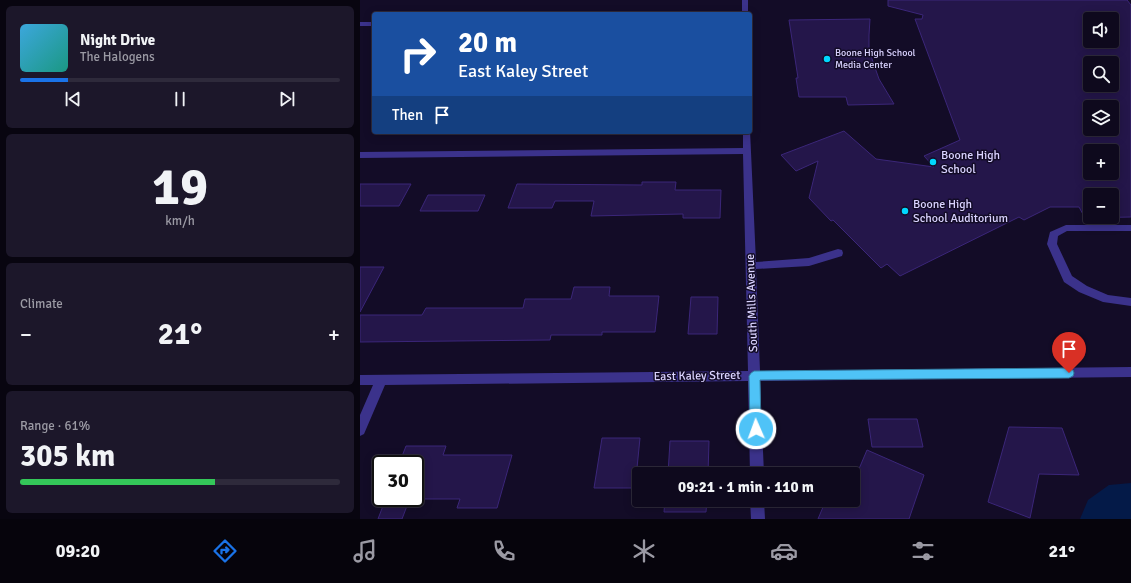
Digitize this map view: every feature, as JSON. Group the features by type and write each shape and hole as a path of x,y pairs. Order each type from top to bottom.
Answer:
{"street":[{"path":"746,0 746,12"},
{"path":"360,24 372,24"},
{"name":"South Mills Avenue","path":"747,134 757,467"},
{"path":"360,155 747,151"},
{"path":"1131,228 1066,228 1053,234 1052,244 1068,279 1083,289 1107,299 1131,302"},
{"path":"751,266 810,262 838,253"},
{"name":"East Kaley Street","path":"360,380 1131,372"},
{"path":"360,430 381,380"},
{"path":"757,507 758,519"}],"water":[{"path":"1131,483 1131,519 1080,519 1088,500 1109,485"}],"building":[{"path":"888,0 1127,0 1131,5 1131,217 1119,217 1119,188 1083,188 1083,214 1079,207 1050,207 1024,220 1019,217 900,276 887,264 881,268 833,220 831,221 809,198 818,161 796,171 781,155 844,131 876,159 934,167 924,156 960,140 915,19 922,19 923,15 888,6"},
{"name":"Boone High School Media Center","path":"870,19 869,49 879,79 894,104 848,105 846,97 799,97 796,78 798,78 789,20"},
{"path":"642,182 676,182 675,190 721,190 720,218 683,218 683,214 591,216 594,201 555,201 552,208 508,208 517,184 642,185"},
{"path":"360,184 411,184 399,206 360,206"},
{"path":"428,195 485,195 478,211 420,211"},
{"path":"360,267 384,267 360,312"},
{"path":"574,287 610,287 609,296 659,296 655,332 602,332 602,335 551,335 550,340 360,342 360,315 422,315 426,308 523,308 525,299 571,299"},
{"path":"691,297 718,297 717,334 688,334"},
{"path":"868,419 917,419 923,447 872,447"},
{"path":"1009,427 1062,428 1079,475 1039,474 1030,518 988,502"},
{"path":"602,438 640,438 637,467 632,467 632,488 594,488"},
{"path":"670,441 709,441 708,467 668,467"},
{"path":"406,446 446,446 443,455 512,455 497,508 457,508 460,499 424,499 424,455 402,455"},
{"path":"867,450 924,475 909,519 818,519 823,507 860,507 860,467"},
{"path":"383,507 407,507 402,519 378,519"},
{"path":"664,507 706,507 706,512 664,512"}],"place":[{"name":"Boone High School Media Center","path":"827,59"},
{"name":"Boone High School","path":"933,162"},
{"name":"Boone High School Auditorium","path":"905,211"}],"route":[{"path":"756,429 754,376 1069,373"}]}
